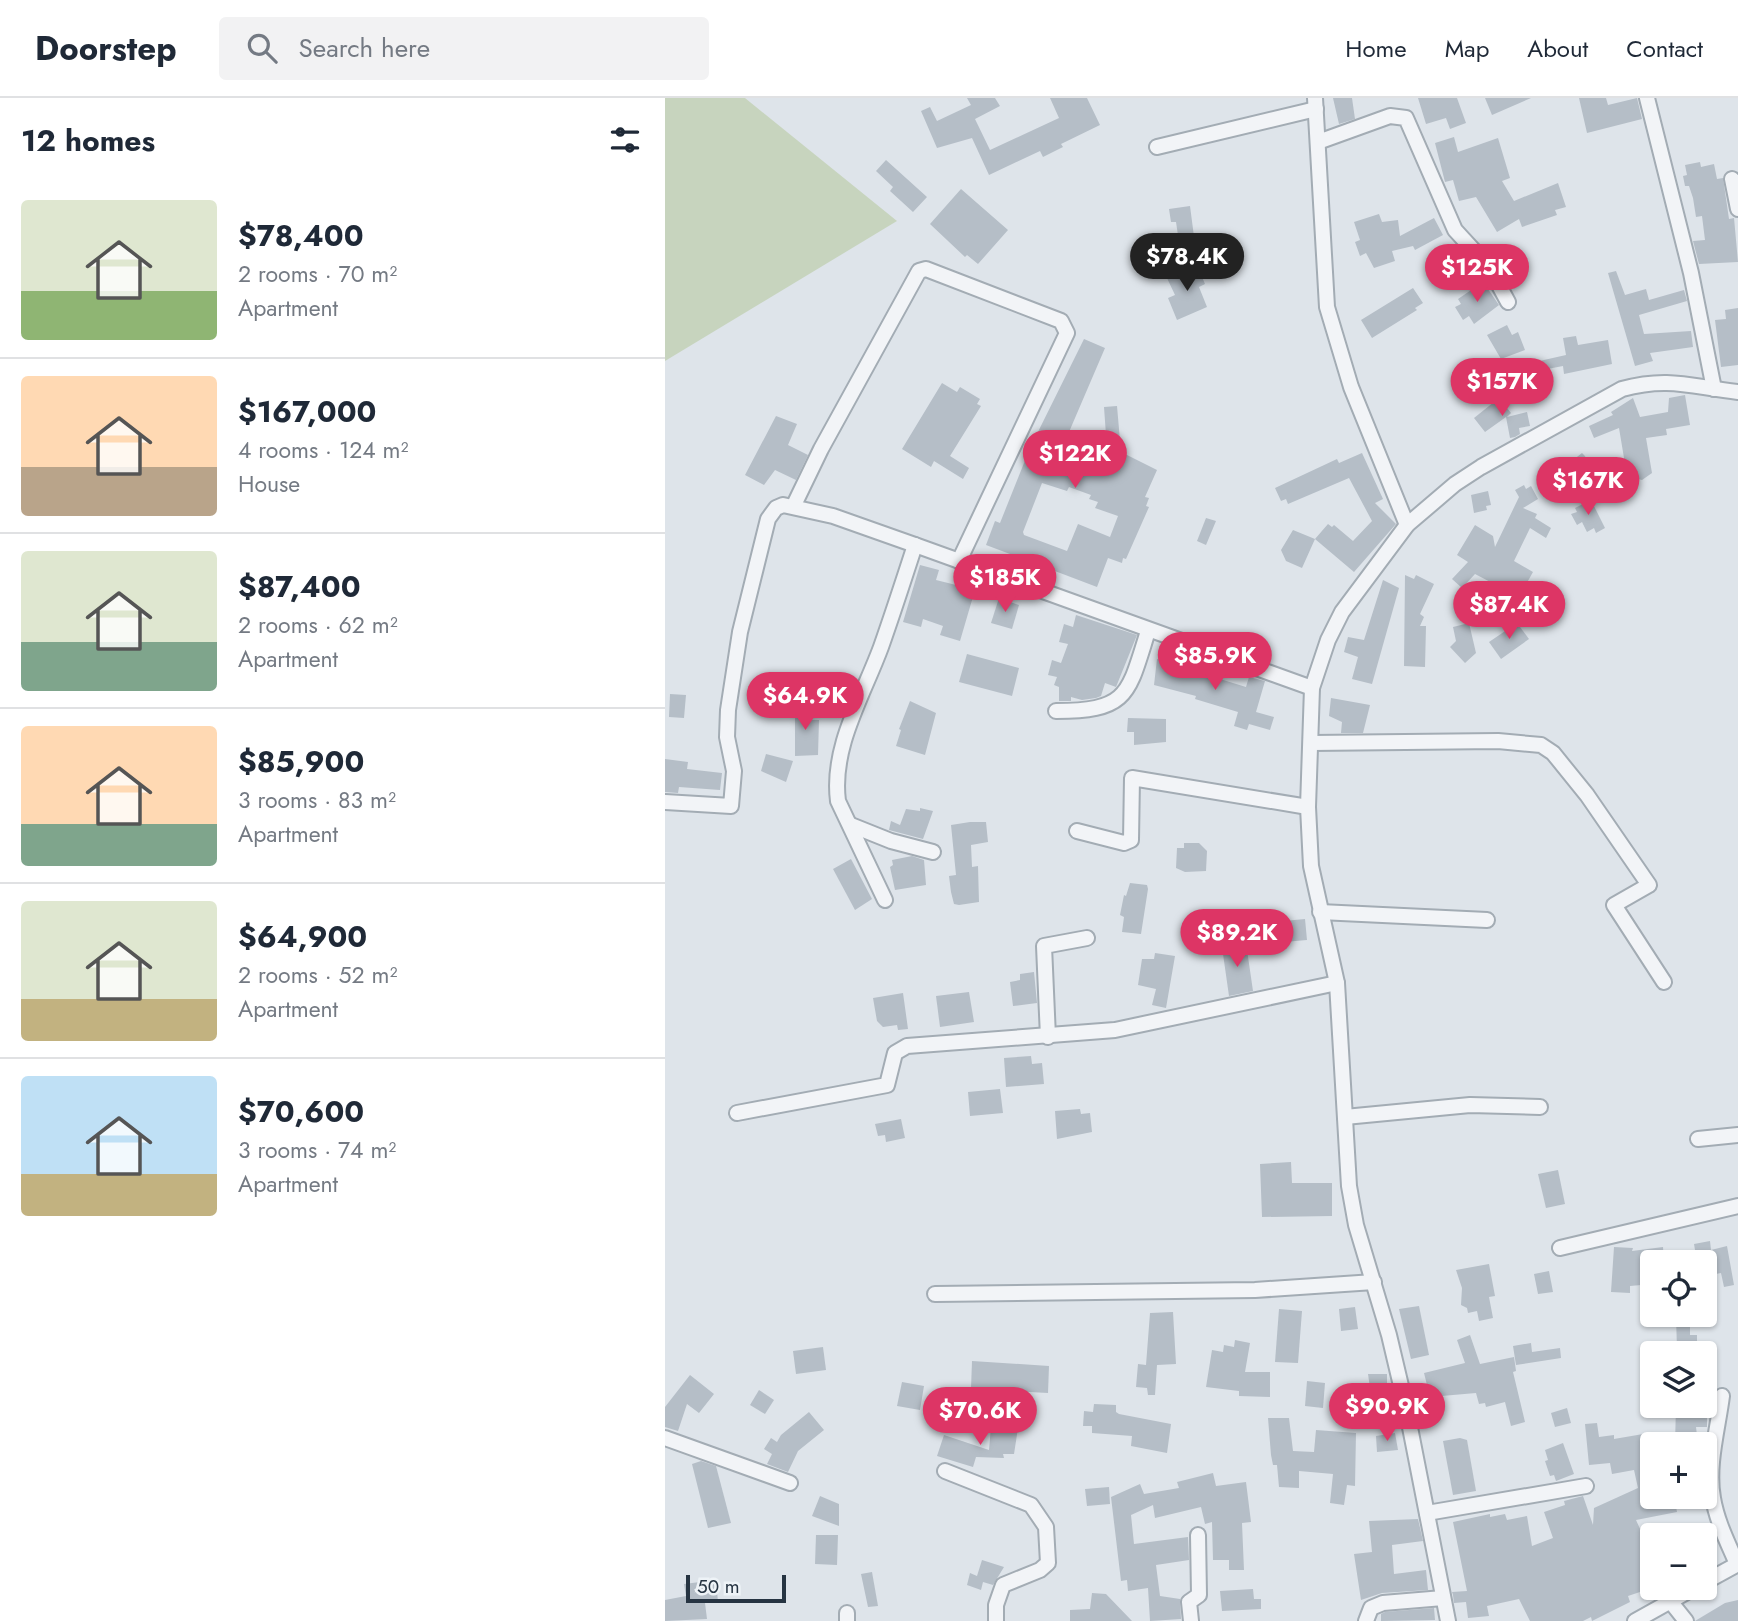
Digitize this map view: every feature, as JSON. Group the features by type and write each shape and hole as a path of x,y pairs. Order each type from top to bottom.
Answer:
{"street":[{"path":"1647,98 1694,284 1714,389"},
{"path":"1157,147 1316,104 1327,307 1351,387 1390,489 1407,525"},
{"path":"1318,142 1390,116 1406,118 1447,216 1455,230 1489,267 1508,302"},
{"path":"1732,179 1738,209"},
{"path":"794,505 821,449 919,271 926,269 1061,321 1067,333 958,561"},
{"path":"1448,1621 1389,1335 1356,1225 1349,1186 1337,983 1311,866 1308,807 1312,688 1328,640 1342,612 1407,525 1455,484 1622,389 1646,383 1676,381 1738,392"},
{"path":"665,802 731,806 734,771 726,727 740,632 768,519 776,508 794,505 915,545 1312,688"},
{"path":"885,900 838,801 838,765 915,545"},
{"path":"1056,711 1105,707 1123,696 1130,687 1148,631"},
{"path":"1312,743 1498,741 1541,745 1553,753 1587,795 1649,885 1615,905 1664,982"},
{"path":"1077,831 1123,843 1131,840 1132,778 1308,807"},
{"path":"851,825 891,841 933,852"},
{"path":"1320,912 1487,920"},
{"path":"1048,1037 1044,946 1087,938"},
{"path":"737,1113 887,1085 892,1060 901,1047 1115,1030 1337,983"},
{"path":"1345,1117 1470,1105 1540,1107"},
{"path":"1698,1139 1738,1135"},
{"path":"1560,1248 1738,1206"},
{"path":"935,1294 1255,1290 1374,1282"},
{"path":"1717,1575 1738,1564 1717,1516 1712,1495 1712,1471 1722,1396"},
{"path":"665,1438 790,1483"},
{"path":"945,1471 1031,1505 1045,1527 1048,1563 1040,1570 1003,1585 996,1605 996,1621"},
{"path":"1427,1513 1586,1486"},
{"path":"1191,1621 1189,1602 1199,1595 1198,1535"},
{"path":"1366,1621 1371,1608 1383,1603 1443,1598"},
{"path":"1635,1621 1670,1601 1686,1621"}],"green space":[{"path":"665,98 745,98 897,221 665,361"}],"building":[{"path":"967,98 995,98 1000,106 975,119 990,150 1059,118 1050,98 1087,98 1100,125 1061,144 1063,147 1043,157 1040,151 989,175 972,138 937,148 921,111 930,107 937,121 971,105"},
{"path":"1333,98 1352,98 1355,119 1339,124"},
{"path":"1418,98 1457,98 1466,123 1450,129 1446,118 1426,124"},
{"path":"1485,98 1531,98 1492,115"},
{"path":"1579,98 1606,98 1608,105 1637,98 1642,119 1587,133"},
{"path":"1454,137 1458,152 1498,138 1510,178 1502,181 1514,201 1558,183 1566,207 1555,210 1557,215 1522,227 1519,219 1497,232 1476,197 1459,201 1453,180 1445,182 1435,143"},
{"path":"886,160 927,197 913,212 890,191 893,187 876,171"},
{"path":"1700,162 1701,167 1714,164 1717,179 1723,178 1729,219 1734,218 1738,262 1699,264 1693,241 1705,240 1702,216 1696,217 1693,198 1689,186 1685,186 1683,176 1687,175 1685,165"},
{"path":"961,189 1008,230 978,264 967,255 965,257 930,224"},
{"path":"1190,206 1196,252 1167,256 1166,244 1179,242 1176,222 1171,222 1169,209"},
{"path":"1379,214 1382,222 1398,220 1400,236 1434,218 1443,235 1415,250 1413,246 1392,251 1395,261 1374,268 1366,253 1360,256 1355,242 1360,240 1354,222"},
{"path":"1197,265 1205,284 1199,287 1207,307 1177,320 1168,298 1175,295 1167,278"},
{"path":"1616,271 1625,295 1646,289 1649,300 1684,290 1687,301 1639,315 1644,334 1691,331 1693,347 1650,353 1653,361 1635,366 1608,273"},
{"path":"1483,282 1499,305 1474,324 1469,316 1463,320 1455,307 1461,304 1458,299"},
{"path":"1413,288 1423,303 1415,308 1417,310 1372,338 1361,320"},
{"path":"1738,308 1738,365 1721,367 1715,320 1726,319 1725,310"},
{"path":"1507,325 1512,335 1518,332 1525,350 1501,359 1487,335"},
{"path":"1576,336 1578,345 1608,340 1612,364 1564,374 1563,366 1537,371 1535,362 1566,355 1563,338"},
{"path":"1084,339 1105,348 1069,432 1107,449 1104,407 1117,406 1121,452 1157,470 1145,497 1149,498 1146,506 1149,507 1126,559 1123,558 1122,563 1108,558 1097,587 986,545 995,521 1000,523 1030,448","holes":["1042,483 1067,491 1069,487 1091,495 1089,499 1098,502 1095,508 1118,516 1110,537 1078,524 1067,551 1024,535"]},
{"path":"942,383 957,392 960,387 980,399 977,404 981,406 950,456 969,468 963,479 934,461 931,467 902,449"},
{"path":"1685,395 1690,425 1666,429 1667,435 1646,438 1652,473 1642,480 1627,476 1619,428 1594,438 1589,426 1613,415 1611,412 1633,398 1640,417 1668,412 1669,398"},
{"path":"1499,398 1511,413 1507,417 1527,412 1530,426 1519,428 1520,434 1515,437 1510,438 1506,417 1485,432 1474,418"},
{"path":"776,416 797,424 788,445 808,455 796,480 775,470 764,485 745,475"},
{"path":"1362,453 1383,499 1375,503 1396,524 1354,572 1315,539 1328,524 1332,527 1334,525 1353,541 1372,521 1349,478 1288,504 1286,499 1281,501 1275,488 1337,459 1339,463"},
{"path":"1582,453 1611,490 1598,495 1584,466 1565,479 1556,467 1565,460 1568,464"},
{"path":"1524,485 1526,489 1531,486 1538,499 1523,508 1537,514 1535,518 1551,528 1546,538 1530,528 1514,561 1533,572 1519,597 1475,574 1462,588 1452,579 1468,562 1457,555 1475,525 1493,536 1495,547 1519,497 1515,490"},
{"path":"1488,491 1491,505 1486,506 1487,510 1474,513 1471,495"},
{"path":"1591,500 1605,528 1596,533 1594,528 1587,532 1582,522 1577,525 1571,514 1577,512 1575,508"},
{"path":"1206,518 1216,521 1206,545 1197,541"},
{"path":"1293,530 1315,539 1302,568 1286,561 1281,550"},
{"path":"920,565 939,570 936,580 956,585 958,577 977,583 960,641 940,635 943,626 923,619 921,627 903,622"},
{"path":"1405,575 1414,579 1416,575 1434,584 1420,614 1424,617 1420,626 1426,626 1425,667 1404,666"},
{"path":"1383,580 1399,588 1372,684 1352,679 1358,657 1344,652 1348,637 1364,640"},
{"path":"999,598 1019,605 1012,629 991,623"},
{"path":"1076,615 1137,635 1116,687 1105,683 1101,696 1096,698 1082,700 1071,697 1071,701 1059,701 1059,687 1054,685 1057,677 1048,675 1052,660 1061,663 1068,644 1059,642 1064,624 1073,627"},
{"path":"1469,623 1476,653 1465,663 1450,647 1456,641 1453,627"},
{"path":"1517,623 1529,639 1501,659 1489,642"},
{"path":"967,654 1019,668 1012,696 959,682"},
{"path":"1167,654 1180,658 1178,666 1246,687 1249,677 1265,681 1256,712 1274,717 1270,730 1249,724 1247,730 1234,726 1238,712 1195,699 1196,696 1154,685 1157,659 1165,661"},
{"path":"670,694 686,695 684,718 669,717"},
{"path":"1331,698 1370,705 1363,733 1341,733 1342,722 1329,716"},
{"path":"795,700 806,700 808,720 819,720 818,755 795,756"},
{"path":"910,701 936,713 925,755 896,746 901,730 899,729"},
{"path":"1128,718 1166,719 1166,742 1134,745 1134,732 1127,732"},
{"path":"766,754 793,761 786,782 761,771"},
{"path":"665,759 688,762 687,769 722,773 720,790 679,787 678,793 665,792"},
{"path":"920,808 933,811 923,839 889,830 891,821 900,825 906,809 920,811"},
{"path":"986,822 988,842 971,845 972,867 978,866 979,902 959,905 954,904 949,876 956,875 951,825"},
{"path":"1184,843 1199,843 1207,851 1206,871 1185,872 1176,868 1177,848 1184,848"},
{"path":"912,856 924,860 926,885 895,890 890,867 893,865 892,860"},
{"path":"851,859 872,899 855,910 833,869"},
{"path":"1130,883 1147,885 1148,889 1141,934 1122,932 1124,917 1120,915 1124,895 1126,896"},
{"path":"1305,919 1307,940 1263,944 1261,923"},
{"path":"1246,943 1253,991 1229,996 1222,947"},
{"path":"1155,953 1175,956 1166,1008 1152,1005 1156,989 1138,985 1142,959 1154,959"},
{"path":"1034,972 1037,1003 1013,1006 1010,982 1020,980 1020,974"},
{"path":"969,992 974,1022 940,1027 936,996"},
{"path":"903,993 908,1029 898,1030 897,1025 883,1027 877,1021 873,998"},
{"path":"1031,1056 1032,1064 1042,1063 1044,1084 1006,1087 1004,1058"},
{"path":"1000,1089 1003,1113 970,1116 968,1092"},
{"path":"1080,1109 1081,1114 1090,1113 1092,1132 1057,1139 1055,1111"},
{"path":"901,1119 905,1138 886,1142 885,1135 878,1136 875,1124"},
{"path":"1291,1162 1292,1183 1332,1183 1332,1216 1262,1217 1260,1164"},
{"path":"1558,1170 1565,1204 1546,1208 1538,1174"},
{"path":"1710,1241 1711,1250 1695,1250 1694,1244"},
{"path":"1727,1246 1734,1285 1724,1287 1721,1273 1717,1274 1717,1250 1711,1250"},
{"path":"1614,1247 1633,1248 1632,1251 1663,1247 1663,1250 1640,1250 1640,1285 1630,1286 1630,1293 1611,1292"},
{"path":"1489,1264 1495,1296 1489,1297 1493,1318 1479,1321 1477,1311 1468,1313 1467,1308 1461,1305 1462,1288 1456,1270"},
{"path":"1549,1271 1553,1292 1538,1294 1534,1274"},
{"path":"1419,1306 1429,1355 1411,1359 1399,1309"},
{"path":"1355,1307 1358,1329 1341,1331 1339,1309"},
{"path":"1279,1309 1302,1311 1298,1363 1275,1362"},
{"path":"1173,1312 1176,1364 1157,1365 1155,1395 1148,1395 1147,1388 1136,1387 1138,1364 1146,1365 1150,1313"},
{"path":"1676,1327 1690,1327 1690,1335 1697,1335 1697,1341 1677,1341"},
{"path":"1470,1335 1480,1364 1514,1357 1516,1371 1513,1372 1525,1422 1511,1426 1505,1402 1486,1407 1485,1403 1479,1404 1476,1393 1430,1397 1424,1373 1465,1363 1457,1340"},
{"path":"1235,1340 1250,1343 1245,1372 1270,1372 1270,1397 1239,1396 1239,1391 1206,1387 1212,1350 1223,1352 1224,1345 1234,1347"},
{"path":"1531,1343 1532,1352 1560,1348 1561,1358 1516,1365 1513,1346"},
{"path":"823,1347 826,1370 796,1374 793,1351"},
{"path":"972,1361 1049,1366 1048,1393 971,1389"},
{"path":"1368,1374 1387,1374 1387,1388 1370,1388"},
{"path":"690,1375 714,1394 699,1413 687,1404 678,1431 665,1427 665,1407"},
{"path":"1307,1381 1325,1383 1323,1408 1305,1406"},
{"path":"902,1382 924,1386 920,1410 897,1406"},
{"path":"759,1390 774,1400 765,1414 750,1405"},
{"path":"1094,1404 1116,1405 1116,1412 1119,1414 1171,1424 1167,1453 1131,1446 1132,1436 1092,1433 1092,1426 1083,1426 1084,1411 1093,1412"},
{"path":"1567,1408 1571,1423 1555,1427 1551,1413"},
{"path":"809,1412 824,1430 798,1451 788,1472 767,1464 772,1454 764,1449 771,1438 777,1442 781,1435"},
{"path":"1268,1418 1289,1418 1293,1451 1314,1452 1316,1430 1356,1433 1355,1486 1347,1485 1344,1505 1330,1503 1333,1474 1299,1471 1299,1488 1279,1487 1277,1465 1273,1465 1271,1455"},
{"path":"1676,1418 1707,1418 1707,1427 1696,1427 1697,1432 1675,1432"},
{"path":"1597,1423 1599,1437 1614,1435 1614,1439 1640,1435 1640,1509 1676,1509 1677,1512 1636,1520 1640,1529 1640,1592 1628,1596 1630,1602 1592,1621 1591,1617 1583,1621 1530,1621 1519,1599 1487,1606 1489,1616 1468,1618 1466,1602 1454,1603 1452,1592 1467,1591 1453,1522 1490,1514 1490,1517 1505,1514 1507,1520 1527,1516 1532,1546 1553,1538 1544,1512 1565,1505 1564,1501 1583,1496 1593,1525 1594,1508 1638,1488 1634,1470 1612,1474 1610,1463 1589,1465 1585,1424"},
{"path":"991,1427 1018,1428 1014,1454 1003,1454 1004,1458 976,1457 973,1467 937,1456 944,1435 989,1450"},
{"path":"1395,1433 1398,1450 1377,1452 1376,1436"},
{"path":"1460,1438 1467,1440 1476,1491 1453,1495 1443,1441"},
{"path":"1563,1443 1574,1474 1556,1481 1554,1475 1550,1476 1545,1450"},
{"path":"701,1461 716,1466 731,1523 708,1528 692,1464"},
{"path":"1213,1473 1216,1486 1246,1482 1251,1522 1242,1523 1244,1570 1229,1570 1229,1560 1213,1560 1212,1522 1205,1524 1201,1507 1155,1518 1153,1505 1131,1515 1134,1544 1188,1537 1189,1560 1156,1565 1160,1596 1180,1599 1181,1619 1150,1621 1148,1588 1128,1591 1127,1580 1121,1581 1111,1497 1140,1484 1144,1494 1179,1488 1177,1482"},
{"path":"1109,1487 1110,1504 1087,1506 1085,1489"},
{"path":"820,1496 839,1504 839,1526 812,1516"},
{"path":"1418,1519 1423,1541 1392,1545 1394,1574 1426,1570 1428,1590 1382,1593 1361,1600 1354,1554 1372,1552 1369,1521"},
{"path":"816,1535 838,1535 837,1565 815,1564"},
{"path":"982,1560 1004,1567 993,1585 983,1582 981,1590 967,1585 970,1573 977,1576"},
{"path":"872,1572 878,1606 868,1607 861,1574"},
{"path":"716,1580 718,1602 705,1603 707,1619 665,1621 665,1600 686,1596 684,1584"},
{"path":"1253,1589 1254,1599 1261,1599 1261,1609 1222,1611 1220,1591"},
{"path":"1092,1593 1106,1594 1132,1621 1070,1621 1070,1610 1090,1609"},
{"path":"1738,1600 1738,1621 1695,1621 1725,1603"},
{"path":"1434,1608 1435,1620 1381,1621 1381,1614 1385,1612"}]}
